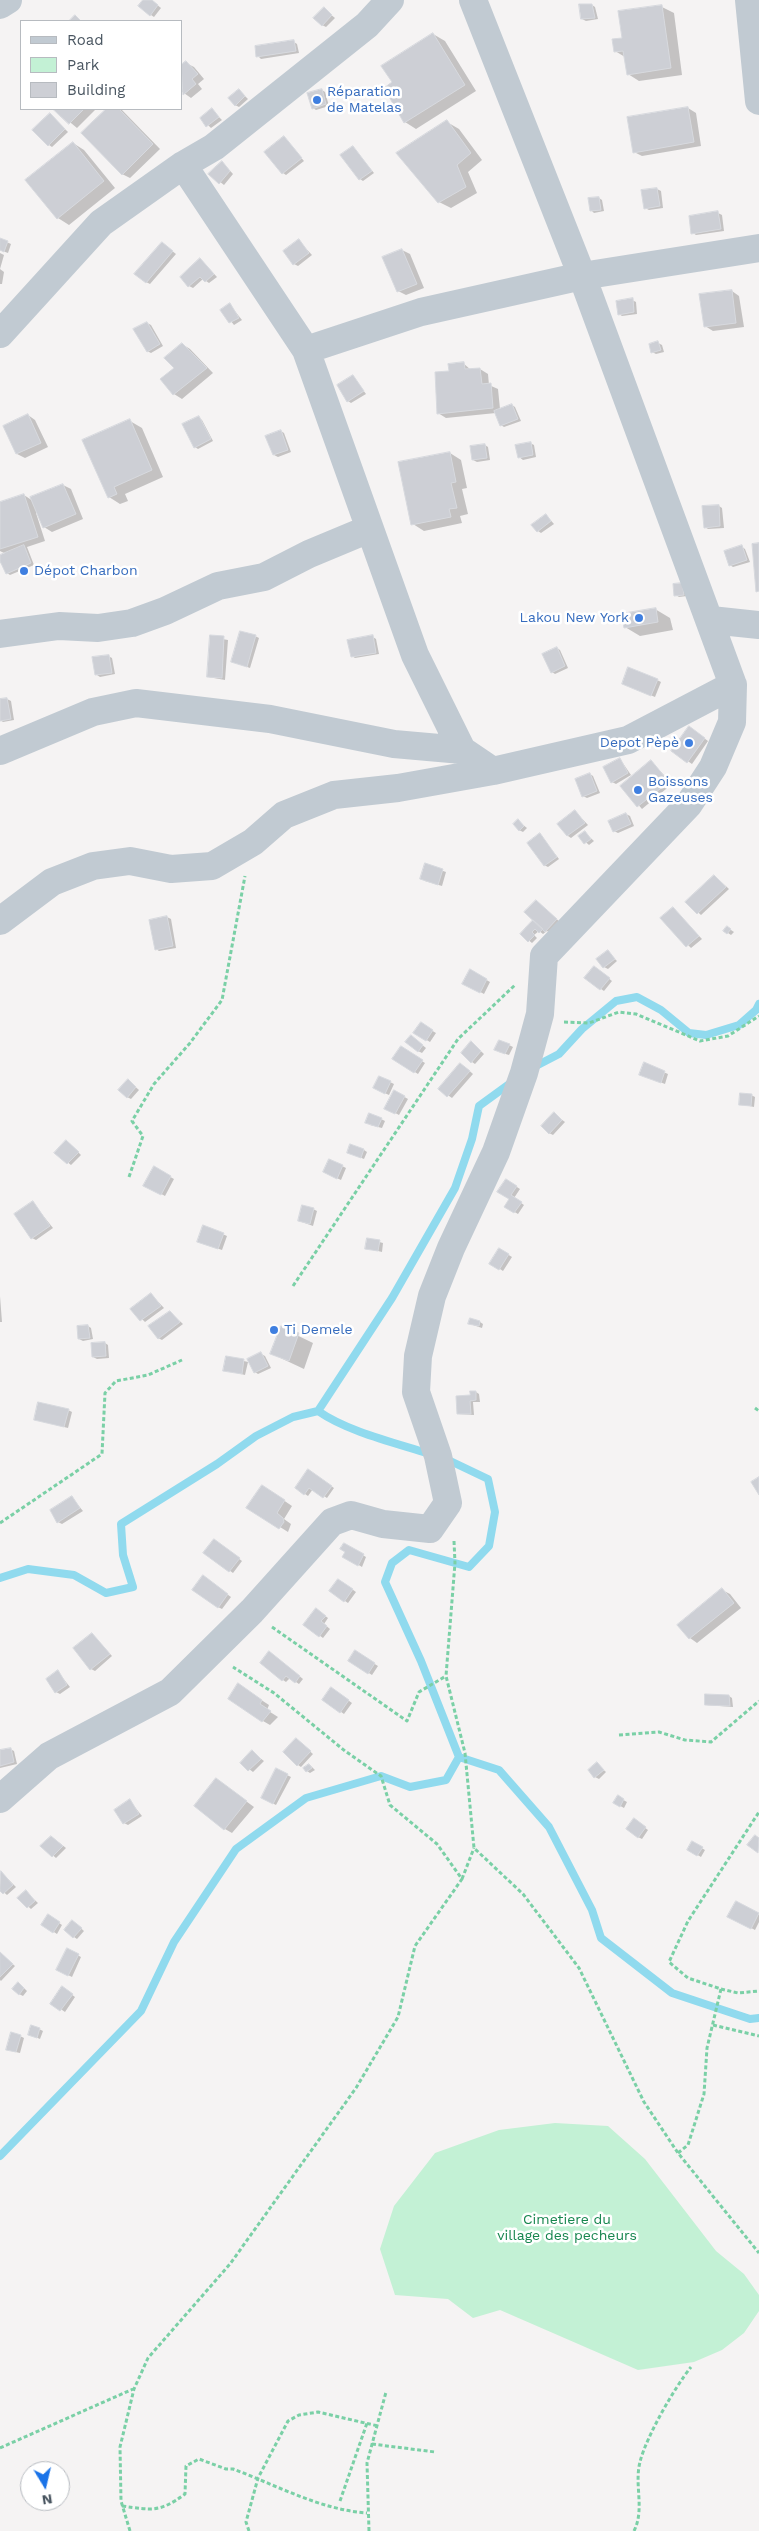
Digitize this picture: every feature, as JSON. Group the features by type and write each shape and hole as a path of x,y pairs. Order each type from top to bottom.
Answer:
{"street":[{"path":"0,5 8,0"},
{"path":"0,334 101,223 183,165 214,147 367,25 390,0"},
{"path":"0,1799 49,1756 170,1692 252,1611 332,1522 351,1515 383,1524 430,1529 448,1503 438,1456 416,1392 418,1356 432,1296 451,1248 496,1152 524,1073 540,1014 544,956 689,804 713,767 732,722 733,685 711,620 582,276 473,0"},
{"path":"750,0 759,101"},
{"path":"183,165 306,350 415,655 462,750"},
{"path":"306,350 421,312 582,276 759,248"},
{"path":"0,634 59,626 98,628 132,623 165,611 218,586 264,577 309,554 369,529"},
{"path":"711,620 759,625"},
{"path":"0,921 52,882 93,866 130,861 171,870 212,866 253,842 284,815 334,795 398,788 493,771 628,740 733,685"},
{"path":"0,751 93,712 136,703 270,719 394,744 462,750 493,771"}],"path":[{"path":"129,1177 143,1136 132,1121 154,1084 190,1044 222,1000 253,842"},
{"path":"293,1286 458,1039 516,984"},
{"path":"540,1014 559,1021 589,1023 619,1012 636,1014 700,1041 728,1036 759,1016"},
{"path":"0,1524 102,1454 105,1393 116,1380 148,1375 182,1360"},
{"path":"130,2531 122,2506 120,2447 134,2389 148,2358 230,2264 356,2088 398,2017 415,1946 462,1879 474,1848 465,1753 446,1676 455,1563 454,1519 448,1503"},
{"path":"252,1611 407,1721 419,1692 446,1676"},
{"path":"208,1654 243,1672 274,1693 345,1751 381,1776 390,1805 437,1844 462,1879"},
{"path":"618,1735 659,1732 685,1740 711,1742 759,1701"},
{"path":"759,1812 688,1921 669,1962 688,1978 721,1989 738,1993 759,1991"},
{"path":"474,1848 524,1894 578,1968 644,2102 678,2152 759,2253"},
{"path":"678,2152 688,2145 704,2094 706,2048 721,1989"},
{"path":"713,2025 759,2036"},
{"path":"634,2531 639,2511 640,2463 648,2441 677,2384 691,2367"},
{"path":"0,2448 134,2389"},
{"path":"370,2531 367,2513 367,2463 386,2392"},
{"path":"249,2531 246,2522 258,2478 288,2421 299,2415 318,2412 378,2426"},
{"path":"340,2501 367,2423"},
{"path":"372,2444 435,2452"},
{"path":"122,2506 156,2510 171,2504 185,2494 186,2466 199,2459 258,2478 273,2486 345,2512 367,2513"}],"green space":[{"name":"Cimetiere du village des pecheurs","path":"555,2123 608,2126 645,2159 716,2251 744,2274 759,2295 759,2311 744,2333 722,2350 694,2362 638,2370 500,2310 473,2318 448,2299 395,2295 380,2249 394,2206 435,2153 499,2130"}],"building":[{"path":"143,0 152,0 158,5 150,16 138,6"},
{"path":"579,4 592,4 595,18 581,19"},
{"path":"662,5 671,68 627,75 623,51 614,52 612,39 622,38 618,11"},
{"path":"324,7 332,15 322,26 313,18"},
{"path":"75,15 80,20 70,20"},
{"path":"433,33 465,85 404,123 384,88 392,82 381,66"},
{"path":"294,40 296,51 256,57 255,46"},
{"path":"186,61 198,74 192,79 196,84 183,95 182,80 182,64"},
{"path":"239,89 245,96 235,106 228,98"},
{"path":"322,89 326,104 312,109 307,93"},
{"path":"688,107 694,142 633,153 627,117"},
{"path":"212,108 219,117 206,127 200,118"},
{"path":"54,110 83,110 69,124"},
{"path":"105,110 120,110 153,144 122,175 81,133"},
{"path":"50,113 65,129 48,146 32,130"},
{"path":"447,120 471,153 457,165 466,187 438,203 396,153"},
{"path":"284,136 302,158 282,174 264,152"},
{"path":"73,142 104,181 57,219 25,180"},
{"path":"353,146 372,171 359,180 340,155"},
{"path":"222,161 230,171 219,184 208,174"},
{"path":"657,188 660,206 644,209 641,190"},
{"path":"599,197 601,210 590,211 588,198"},
{"path":"718,211 721,229 691,234 689,216"},
{"path":"0,238 8,241 4,252 0,250"},
{"path":"299,239 309,253 293,265 283,251"},
{"path":"162,242 173,251 146,283 134,274"},
{"path":"402,249 417,284 397,292 382,257"},
{"path":"200,258 214,274 205,282 200,277 188,287 180,277"},
{"path":"732,290 736,323 704,327 699,294"},
{"path":"633,298 634,312 618,315 616,301"},
{"path":"230,303 239,318 229,323 220,310"},
{"path":"147,322 160,344 147,352 133,329"},
{"path":"658,341 661,350 651,353 649,344"},
{"path":"182,343 207,368 173,395 160,379 174,368 164,358"},
{"path":"464,362 465,369 480,368 482,384 491,383 493,408 437,414 435,372 449,371 448,364"},
{"path":"353,375 364,391 347,402 337,385"},
{"path":"512,404 518,419 500,426 494,411"},
{"path":"28,414 41,443 16,454 3,426"},
{"path":"199,416 211,439 194,448 182,424"},
{"path":"130,419 152,470 114,487 117,494 108,498 82,440"},
{"path":"281,430 288,450 273,455 265,436"},
{"path":"531,442 533,455 518,458 515,445"},
{"path":"485,444 487,458 472,460 470,446"},
{"path":"450,452 456,482 451,483 457,508 449,509 451,517 411,525 398,462"},
{"path":"63,484 76,514 43,528 30,497"},
{"path":"24,494 38,537 0,549 0,502"},
{"path":"719,505 720,526 704,528 702,506"},
{"path":"546,514 551,521 537,532 531,525"},
{"path":"759,543 759,591 756,592 752,544"},
{"path":"24,545 31,563 6,574 0,561 0,555"},
{"path":"742,545 747,560 729,566 724,551"},
{"path":"682,583 684,595 674,596 673,584"},
{"path":"656,608 658,622 624,628 621,614"},
{"path":"240,631 256,635 247,667 231,662"},
{"path":"210,635 224,636 222,678 207,677"},
{"path":"373,635 376,653 351,657 347,640"},
{"path":"557,647 565,666 551,673 542,654"},
{"path":"109,655 112,673 95,675 92,657"},
{"path":"628,667 658,679 651,696 622,684"},
{"path":"7,698 11,719 0,721 0,699"},
{"path":"689,726 705,738 687,763 671,751"},
{"path":"620,758 628,773 611,783 603,767"},
{"path":"651,760 669,782 637,807 620,786"},
{"path":"590,773 597,791 582,797 575,779"},
{"path":"575,810 585,823 567,836 557,824"},
{"path":"626,813 631,824 613,832 608,821"},
{"path":"518,819 524,826 519,831 513,824"},
{"path":"585,831 591,839 584,844 578,836"},
{"path":"540,833 557,857 544,866 527,843"},
{"path":"425,863 443,869 438,885 420,879"},
{"path":"714,875 726,887 697,914 685,902"},
{"path":"536,900 557,919 545,932 524,912"},
{"path":"673,907 699,936 686,947 660,918"},
{"path":"167,916 173,946 155,950 149,920"},
{"path":"533,920 543,929 539,933 535,929 532,932 535,935 528,942 520,934"},
{"path":"727,926 731,929 727,934 723,931"},
{"path":"608,950 615,959 603,968 596,959"},
{"path":"594,966 610,978 600,990 584,978"},
{"path":"470,969 487,979 480,993 462,984"},
{"path":"421,1022 433,1030 426,1041 413,1033"},
{"path":"411,1035 423,1045 418,1052 405,1042"},
{"path":"499,1040 510,1044 505,1054 494,1050"},
{"path":"471,1041 481,1051 471,1063 461,1053"},
{"path":"401,1046 423,1060 414,1073 392,1059"},
{"path":"644,1062 665,1071 661,1083 639,1075"},
{"path":"460,1063 470,1071 447,1097 438,1089"},
{"path":"379,1076 391,1081 385,1094 373,1088"},
{"path":"128,1079 136,1087 127,1098 118,1090"},
{"path":"394,1090 405,1096 395,1114 384,1109"},
{"path":"740,1093 752,1094 751,1106 739,1105"},
{"path":"554,1112 562,1120 549,1134 541,1126"},
{"path":"369,1113 382,1118 378,1127 365,1123"},
{"path":"66,1140 79,1152 67,1164 54,1153"},
{"path":"350,1144 364,1149 361,1158 347,1153"},
{"path":"329,1159 343,1165 337,1179 323,1172"},
{"path":"154,1166 171,1176 161,1195 143,1186"},
{"path":"506,1179 517,1186 511,1195 522,1202 514,1213 504,1207 509,1199 497,1192"},
{"path":"33,1201 50,1226 31,1239 14,1214"},
{"path":"302,1205 314,1208 310,1224 298,1221"},
{"path":"203,1225 224,1233 218,1249 197,1242"},
{"path":"367,1238 380,1240 378,1251 365,1249"},
{"path":"499,1248 509,1254 499,1270 489,1264"},
{"path":"151,1293 161,1306 140,1321 130,1309"},
{"path":"170,1311 180,1322 158,1339 148,1326"},
{"path":"470,1318 480,1321 479,1326 468,1324"},
{"path":"88,1325 90,1338 78,1339 77,1326"},
{"path":"281,1326 299,1333 289,1361 270,1354"},
{"path":"105,1342 106,1356 92,1357 91,1343"},
{"path":"261,1352 268,1366 254,1373 247,1359"},
{"path":"226,1356 244,1359 242,1374 223,1371"},
{"path":"470,1391 476,1391 476,1400 470,1401 471,1414 457,1414 456,1396 470,1395"},
{"path":"38,1402 69,1409 64,1427 34,1420"},
{"path":"308,1469 332,1486 323,1498 309,1488 304,1495 295,1488"},
{"path":"759,1477 759,1495 751,1482"},
{"path":"262,1485 285,1500 277,1513 283,1518 284,1522 279,1529 246,1508"},
{"path":"72,1496 80,1508 57,1523 50,1510"},
{"path":"214,1539 240,1558 229,1572 203,1553"},
{"path":"344,1543 364,1554 358,1566 342,1557 345,1552 340,1549"},
{"path":"203,1575 228,1594 218,1608 192,1590"},
{"path":"338,1579 353,1589 344,1602 329,1591"},
{"path":"722,1588 734,1603 689,1639 677,1625"},
{"path":"316,1608 326,1616 321,1621 327,1626 319,1637 303,1625"},
{"path":"92,1633 110,1654 90,1670 73,1648"},
{"path":"355,1650 375,1663 368,1674 348,1661"},
{"path":"269,1651 300,1676 295,1683 286,1676 282,1681 260,1663"},
{"path":"58,1670 67,1685 55,1693 46,1679"},
{"path":"238,1683 262,1700 260,1704 271,1711 262,1722 228,1699"},
{"path":"331,1687 349,1700 340,1713 322,1700"},
{"path":"705,1694 729,1695 730,1706 705,1705"},
{"path":"296,1738 311,1751 297,1766 283,1752"},
{"path":"11,1748 14,1762 0,1766 0,1750"},
{"path":"252,1750 261,1759 248,1771 240,1763"},
{"path":"597,1762 604,1770 594,1778 588,1770"},
{"path":"309,1764 312,1768 306,1772 303,1768"},
{"path":"276,1768 288,1774 273,1804 261,1798"},
{"path":"216,1778 247,1801 224,1830 194,1806"},
{"path":"618,1795 624,1799 620,1807 613,1803"},
{"path":"130,1799 139,1814 123,1824 114,1810"},
{"path":"634,1818 646,1827 638,1838 626,1829"},
{"path":"755,1835 759,1838 758,1853 747,1845"},
{"path":"51,1836 63,1846 52,1857 40,1846"},
{"path":"692,1841 703,1847 697,1856 687,1850"},
{"path":"1,1871 13,1885 3,1894 0,1891"},
{"path":"26,1890 35,1901 27,1908 17,1898"},
{"path":"736,1901 759,1913 751,1929 727,1917"},
{"path":"48,1914 60,1922 53,1933 41,1925"},
{"path":"72,1920 82,1928 73,1938 64,1930"},
{"path":"67,1948 79,1954 68,1976 56,1970"},
{"path":"0,1952 13,1964 0,1977"},
{"path":"18,1982 24,1988 19,1995 12,1989"},
{"path":"62,1986 73,1994 60,2011 50,2004"},
{"path":"31,2025 40,2028 37,2038 28,2035"},
{"path":"11,2032 21,2035 16,2052 6,2050"}],"waterway":[{"path":"532,1068 559,1054 582,1029 616,1001 637,997 661,1010 689,1033 706,1035 739,1025 756,1010 759,1004"},
{"path":"430,1454 358,1431 318,1411 392,1298 455,1188 472,1139 479,1106 512,1082"},
{"path":"0,1578 28,1569 74,1575 106,1593 133,1587 123,1555 121,1524 217,1464 256,1436 293,1417 318,1411"},
{"path":"0,2156 141,2011 174,1942 236,1849 306,1798 381,1776 410,1787 446,1780 459,1757 421,1661 385,1582 392,1563 409,1550 469,1567 489,1546 495,1512 488,1479 444,1458"},
{"path":"459,1757 499,1770 549,1827 592,1910 601,1938 672,1993 750,2019 759,2018"}],"place":[{"name":"Réparation de Matelas","path":"317,100"},
{"name":"Dépot Charbon","path":"24,571"},
{"name":"Lakou New York","path":"639,618"},
{"name":"Depot Pèpè","path":"689,743"},
{"name":"Boissons Gazeuses","path":"638,790"},
{"name":"Ti Demele","path":"274,1330"}]}
